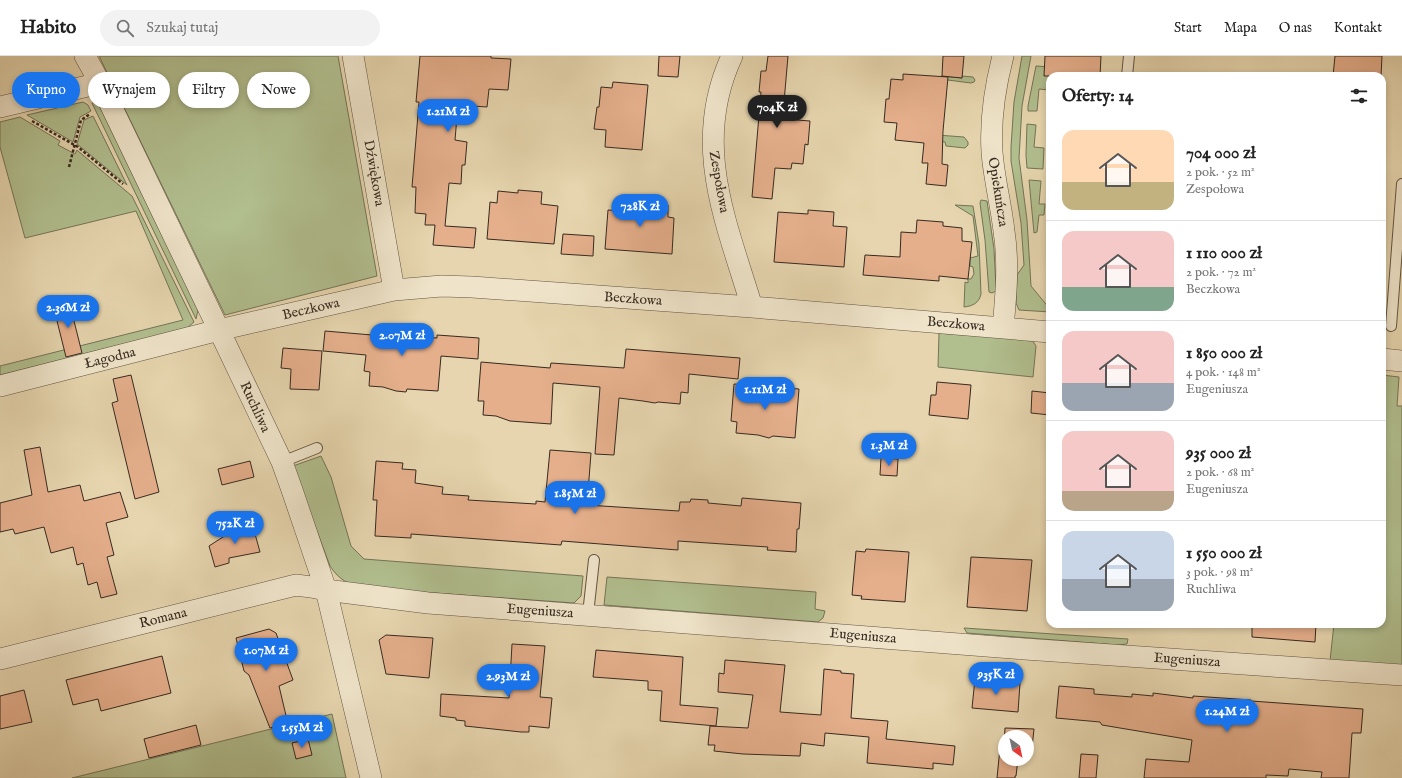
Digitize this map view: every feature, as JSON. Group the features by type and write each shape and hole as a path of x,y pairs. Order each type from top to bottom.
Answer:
{"street":[{"name":"Ruchliwa","path":"85,56 94,72"},
{"name":"Dźwiękowa","path":"354,56 394,290"},
{"name":"Zespołowa","path":"732,56 721,80 714,110 712,139 715,177 720,203 752,308"},
{"name":"Opiekuńcza","path":"1002,328 1007,292 1004,231 996,189 992,152 992,134 996,88 1003,56"},
{"path":"0,107 88,86"},
{"name":"Ruchliwa","path":"112,108 282,462 326,590 371,778"},
{"name":"Beczkowa","path":"219,330 394,290 442,286 752,308 1046,332"},
{"name":"Łagodna","path":"0,386 219,330"},
{"path":"1386,359 1402,361"},
{"name":"Romana","path":"0,659 296,585 311,586 326,590"},
{"name":"Eugeniusza","path":"326,590 428,603 588,614 1033,650 1402,675"}],"lane":[{"path":"1127,72 1129,56"},
{"path":"1391,326 1402,184"},
{"path":"282,462 317,448"},
{"path":"588,614 594,560"}],"path":[{"path":"68,167 81,120 94,112"},
{"path":"27,118 78,147 127,187"}],"green space":[{"path":"99,56 338,56 377,276 225,315 124,108 170,108 170,72 107,72"},
{"path":"1022,56 1031,56 1022,106 1019,158 1027,220 1031,286 1046,304 1046,312 1019,310 1016,303 1017,275 1024,265 1021,223 1011,161 1014,102"},
{"path":"1036,66 1051,67 1051,72 1046,72 1046,90 1039,89 1037,111 1028,111"},
{"path":"942,76 962,78 962,76 973,77 975,80 971,83 940,79"},
{"path":"83,102 88,105 88,108 91,111 80,117 73,142 27,115 57,108 80,108 80,103"},
{"path":"94,108 100,108 198,310 196,319"},
{"path":"93,116 127,185 77,144 84,120"},
{"path":"20,117 60,141 58,145 75,154 77,150 132,196 194,322 187,328 0,375 0,366 183,320 136,211 25,238 0,147 0,122"},
{"path":"1027,124 1036,125 1034,147 1044,148 1043,169 1027,168"},
{"path":"937,135 964,137 968,142 968,145 965,148 946,146 945,142 936,141"},
{"path":"1029,180 1041,181 1039,204 1045,204 1044,215 1039,215 1037,232 1034,233"},
{"path":"981,200 987,201 994,249 996,291 992,293 989,292 985,240 980,203"},
{"path":"955,205 973,206 979,244 981,294 979,300 975,304 964,307 965,282 968,283 968,279 971,279 974,274 973,267 970,266 970,258 978,256 973,216"},
{"path":"939,333 1032,340 1036,346 1033,377 938,367"},
{"path":"1386,375 1399,377 1397,406 1402,406 1402,666 1330,661 1334,628 1386,628"},
{"path":"321,456 331,477 351,546 364,559 583,576 581,596 574,603 365,588 345,581 337,575 330,566 293,466"},
{"path":"607,577 816,592 815,609 825,611 823,618 818,622 604,605"},
{"path":"964,628 1128,639 1127,644 1118,645 967,633"},
{"path":"332,714 346,778 72,778"}],"building":[{"path":"420,56 491,56 491,58 511,59 508,90 489,89 487,107 458,105 455,140 467,142 465,165 462,165 461,184 449,183 445,226 476,228 474,248 433,245 435,225 425,225 426,214 415,213 416,187 412,187 419,102 416,102"},
{"path":"659,56 680,56 678,77 658,76"},
{"path":"768,56 788,56 784,102 799,103 797,120 810,121 808,145 805,144 803,164 792,163 791,169 775,168 772,199 752,197 761,92 759,92 761,71 766,71"},
{"path":"943,56 964,56 962,78 942,76"},
{"path":"1045,56 1101,56 1100,72 1046,72 1046,76 1044,76"},
{"path":"1335,56 1382,56 1381,72 1333,72"},
{"path":"903,74 948,77 943,131 942,164 948,165 946,186 926,184 928,163 922,163 924,143 895,140 897,123 884,122 886,99 889,99 891,79 903,80"},
{"path":"613,82 648,85 642,150 605,147 606,130 594,129 597,107 599,107 601,87 612,88"},
{"path":"518,190 542,192 541,204 558,206 554,244 487,239 490,202 497,203 498,191 518,193"},
{"path":"626,199 649,201 649,204 668,205 668,217 674,218 672,254 605,249 608,210 624,211"},
{"path":"808,210 834,212 833,226 847,227 844,267 774,262 778,212 808,214"},
{"path":"917,220 943,222 943,226 962,228 962,241 972,242 968,279 939,276 939,281 863,275 865,255 900,257 901,232 916,233"},
{"path":"563,234 594,236 593,256 561,254"},
{"path":"69,301 82,353 66,357 53,305"},
{"path":"325,331 437,338 437,335 479,338 478,359 441,356 438,391 407,389 406,392 396,391 383,387 369,386 370,372 364,371 366,355 323,351"},
{"path":"283,348 322,351 319,390 290,389 291,369 281,368"},
{"path":"626,349 740,358 738,379 689,374 688,393 681,392 680,404 655,403 619,398 614,455 595,454 600,387 553,383 551,424 510,421 496,416 483,415 484,401 478,401 481,362 550,368 551,363 624,368"},
{"path":"131,375 159,492 135,499 112,403 118,401 113,379"},
{"path":"937,382 971,385 968,419 929,415 931,395 936,395"},
{"path":"734,384 799,389 795,438 773,436 769,438 758,435 736,433 737,422 731,421"},
{"path":"1032,391 1046,393 1046,415 1031,413"},
{"path":"40,447 48,492 80,485 84,501 120,492 128,517 106,523 114,555 107,557 117,594 101,598 97,582 88,585 83,563 77,565 73,547 51,553 44,527 15,534 13,529 0,532 0,503 32,495 24,450"},
{"path":"550,450 591,453 587,505 679,511 680,502 690,502 691,499 708,500 708,503 741,506 742,498 801,503 799,529 797,529 796,552 767,550 768,547 678,541 678,550 562,541 561,545 411,534 411,538 375,536 377,500 373,500 376,461 403,463 402,469 416,470 415,483 443,487 442,494 469,496 468,500 536,504 536,501 545,502"},
{"path":"881,458 898,459 897,476 880,475"},
{"path":"250,461 254,477 222,485 218,469"},
{"path":"252,523 260,552 229,558 229,563 215,567 209,546 240,526"},
{"path":"866,549 909,552 905,602 861,599 862,596 852,595 856,551 865,552"},
{"path":"971,557 1032,560 1027,611 967,607"},
{"path":"1252,628 1316,628 1315,642 1252,637"},
{"path":"269,629 276,633 293,680 279,686 288,724 270,728 249,675 244,671 236,638"},
{"path":"386,635 433,638 429,678 386,674 379,640"},
{"path":"512,644 545,646 540,697 552,698 549,728 529,726 529,732 521,732 465,726 465,721 440,716 441,694 509,698"},
{"path":"596,650 683,657 680,705 718,708 716,726 660,721 662,691 648,690 648,681 593,677"},
{"path":"162,656 171,693 101,711 98,699 73,705 66,680"},
{"path":"725,660 785,665 780,712 821,715 824,669 854,674 851,718 888,721 886,739 955,746 953,765 933,763 933,769 867,763 869,737 825,733 824,746 801,743 800,756 743,754 714,751 715,745 708,745 710,726 748,728 753,695 718,692 719,673 724,674"},
{"path":"975,679 1020,683 1018,712 972,708"},
{"path":"1059,686 1094,689 1094,694 1132,697 1132,694 1153,696 1153,693 1193,698 1193,696 1363,709 1361,733 1352,733 1349,778 1321,778 1322,772 1289,769 1288,776 1266,775 1266,778 1144,778 1146,759 1189,762 1192,740 1102,725 1100,722 1056,718"},
{"path":"24,690 32,722 0,729 0,696"},
{"path":"196,725 201,745 149,758 144,739"},
{"path":"1005,728 1034,729 1034,730 1005,730"},
{"path":"308,739 312,755 296,759 292,743"},
{"path":"1081,754 1098,755 1096,778 1079,778"},
{"path":"998,766 1017,766 1015,778 997,778"}]}
